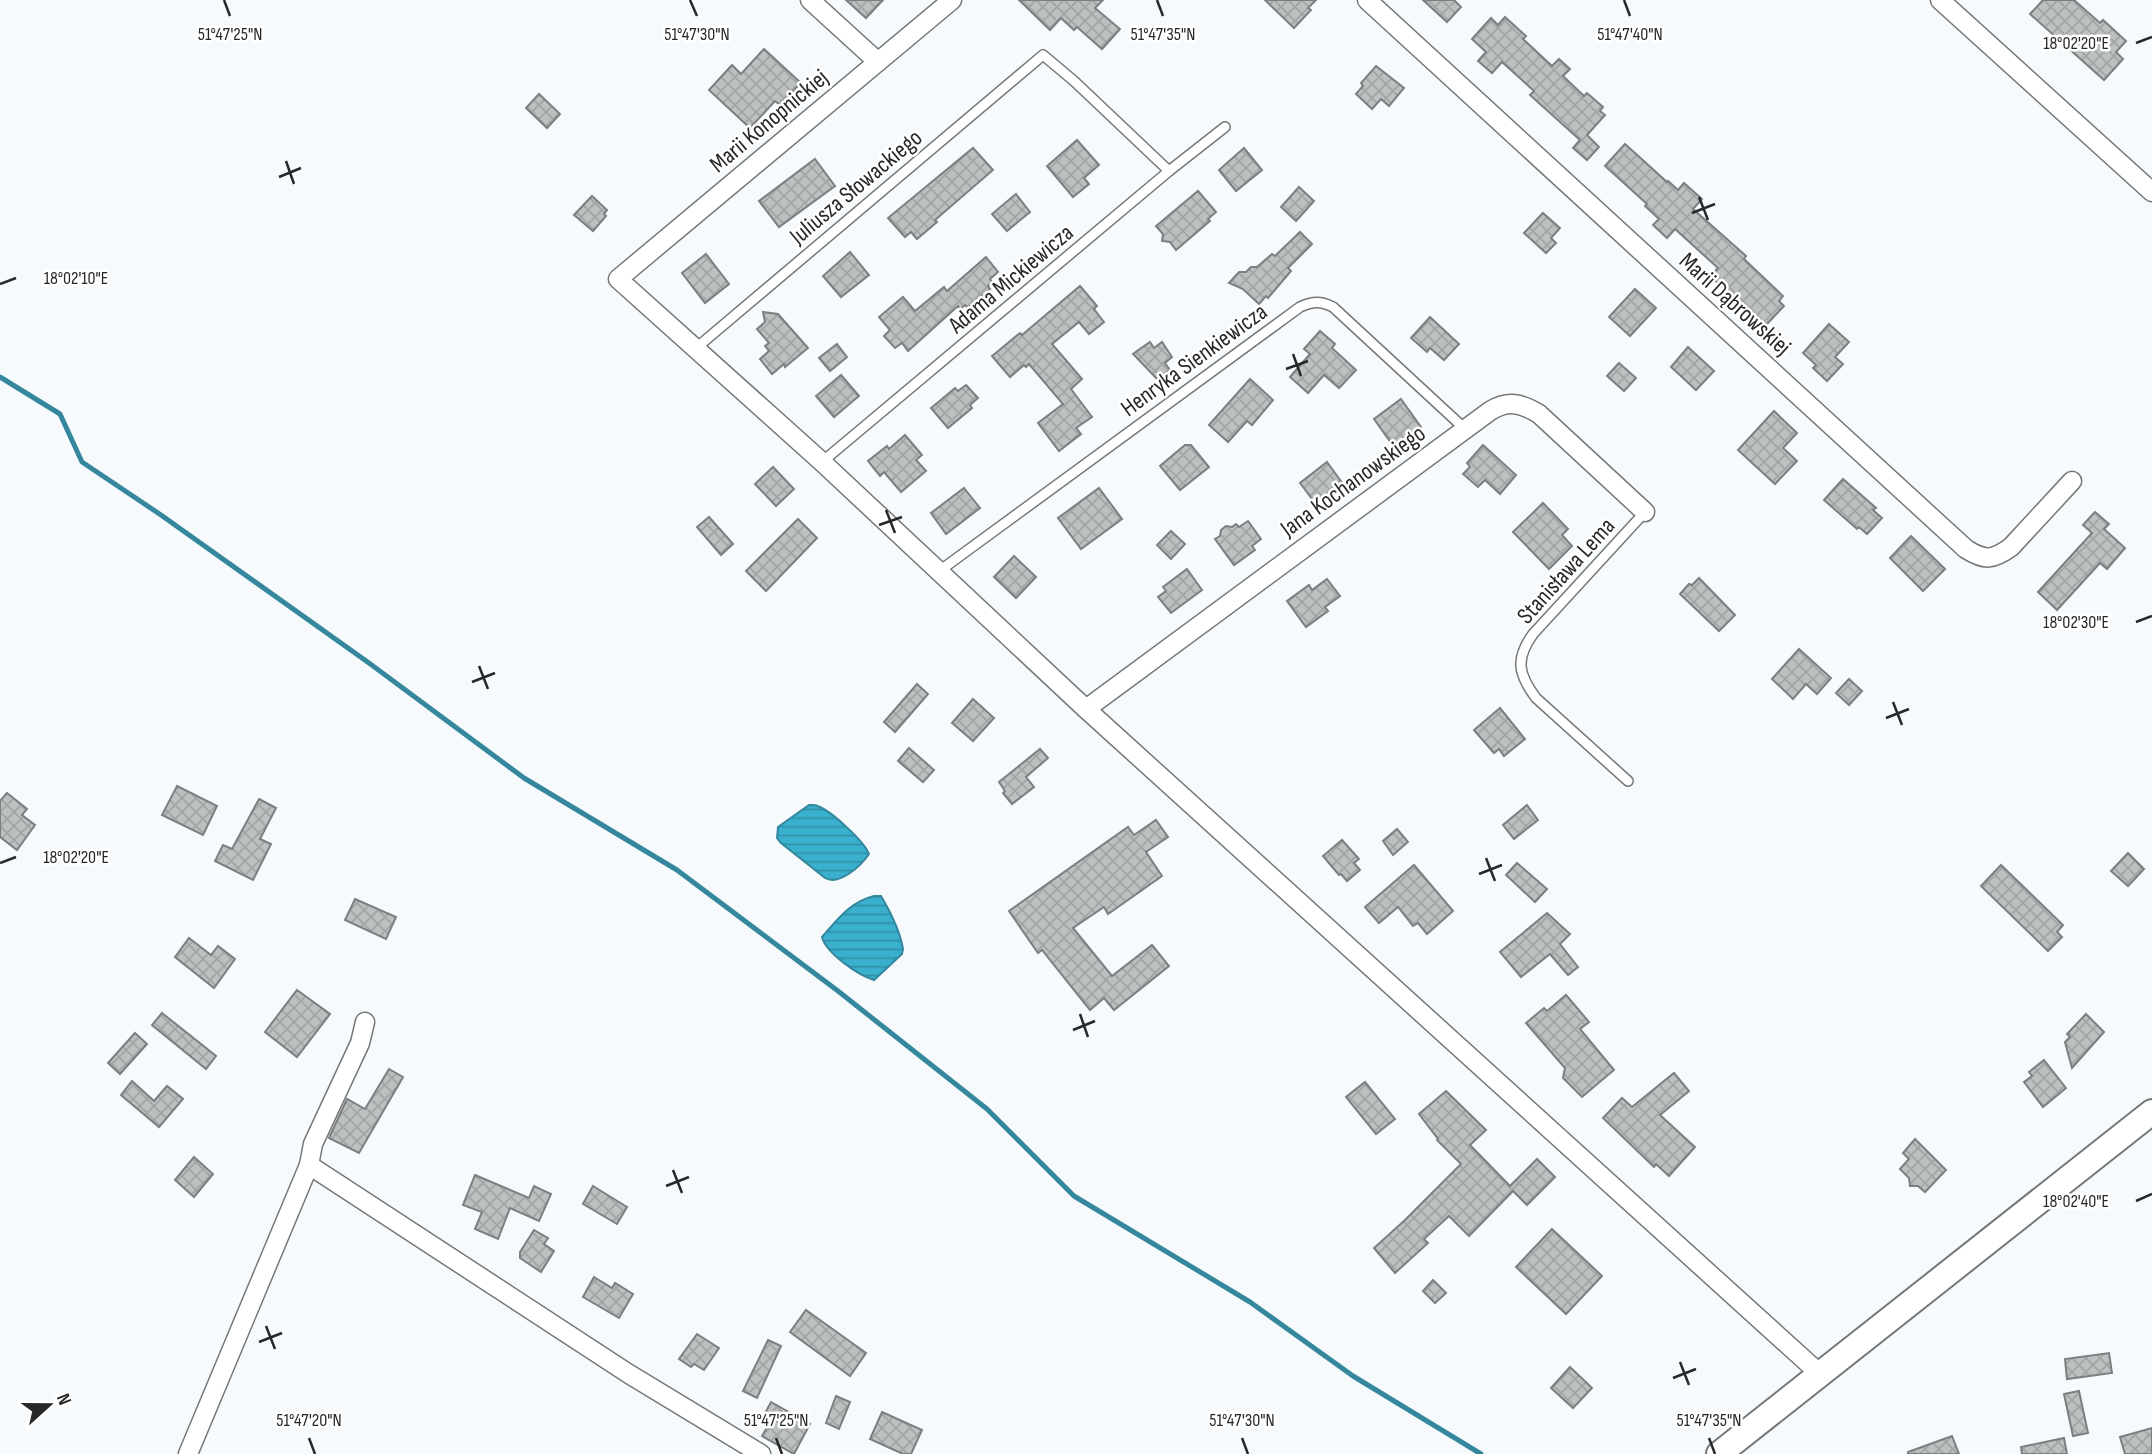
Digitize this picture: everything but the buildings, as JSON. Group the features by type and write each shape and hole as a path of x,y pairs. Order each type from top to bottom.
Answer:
{"street":[{"path":"810,0 878,62"},
{"name":"Marii Konopnickiej","path":"695,349 618,279 952,0"},
{"name":"Marii Dąbrowskiej","path":"1367,0 1966,549 1978,556 1989,558 2001,554 2011,547 2072,481"},
{"path":"1940,0 2152,192"},
{"path":"695,349 822,462 1086,709 1820,1374"},
{"name":"Jana Kochanowskiego","path":"1086,709 1501,404 1526,406 1539,414 1645,512"},
{"path":"188,1454 310,1165 313,1144 360,1043 365,1022"},
{"path":"1719,1454 2152,1112"},
{"path":"310,1165 619,1367 761,1454"}],"lane":[{"name":"Juliusza Słowackiego","path":"695,349 1043,55 1170,171"},
{"name":"Adama Mickiewicza","path":"822,462 1225,127"},
{"name":"Henryka Sienkiewicza","path":"938,572 1310,302 1323,302 1333,307 1465,429"},
{"name":"Stanisława Lema","path":"1628,781 1536,698 1521,673 1520,659 1524,646 1533,634 1645,512"}],"water":[{"path":"809,805 826,810 840,821 869,854 861,864 843,877 831,880 825,878 777,838 778,827"},
{"path":"874,896 881,896 897,928 903,949 902,954 874,980 844,963 830,950 822,937 851,907"}],"waterway":[{"path":"0,377 60,414 82,462 369,663 524,778 677,870 838,991 987,1109 1074,1196 1250,1302 1353,1376 1481,1454"}]}
